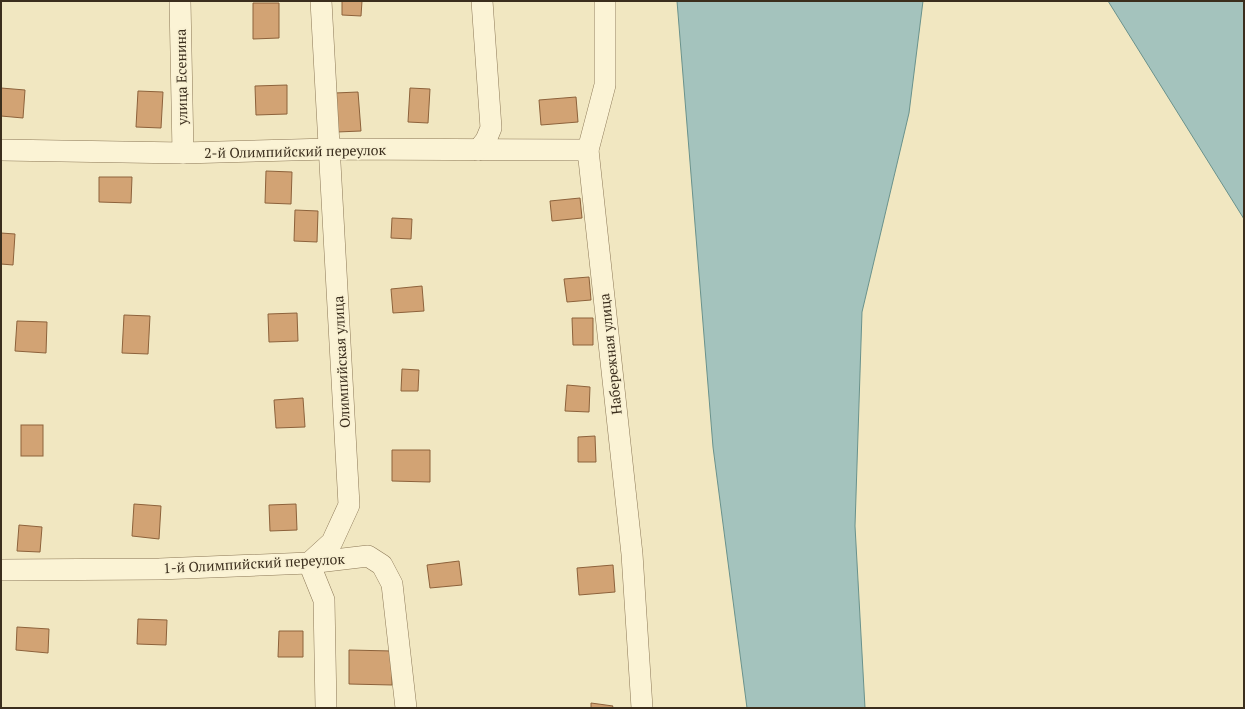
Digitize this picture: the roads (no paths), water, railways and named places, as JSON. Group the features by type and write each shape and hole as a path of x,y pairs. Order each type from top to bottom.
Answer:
{"street":[{"name":"улица Есенина","path":"180,1 183,153"},
{"name":"Олимпийская улица","path":"309,563 332,542 349,505 321,1"},
{"path":"478,150 486,140 491,128 482,1"},
{"name":"Набережная улица","path":"605,1 605,85 588,150 632,554 642,708"},
{"name":"2-й Олимпийский переулок","path":"1,150 183,153 330,149 588,150"},
{"name":"1-й Олимпийский переулок","path":"1,570 159,569 309,563 368,556 382,566 392,584 406,708"},
{"path":"309,563 324,600 326,708"}],"water":[{"path":"677,1 923,1 909,113 862,312 855,526 865,708 747,708 713,447"},
{"path":"1108,1 1244,1 1244,219"}]}
